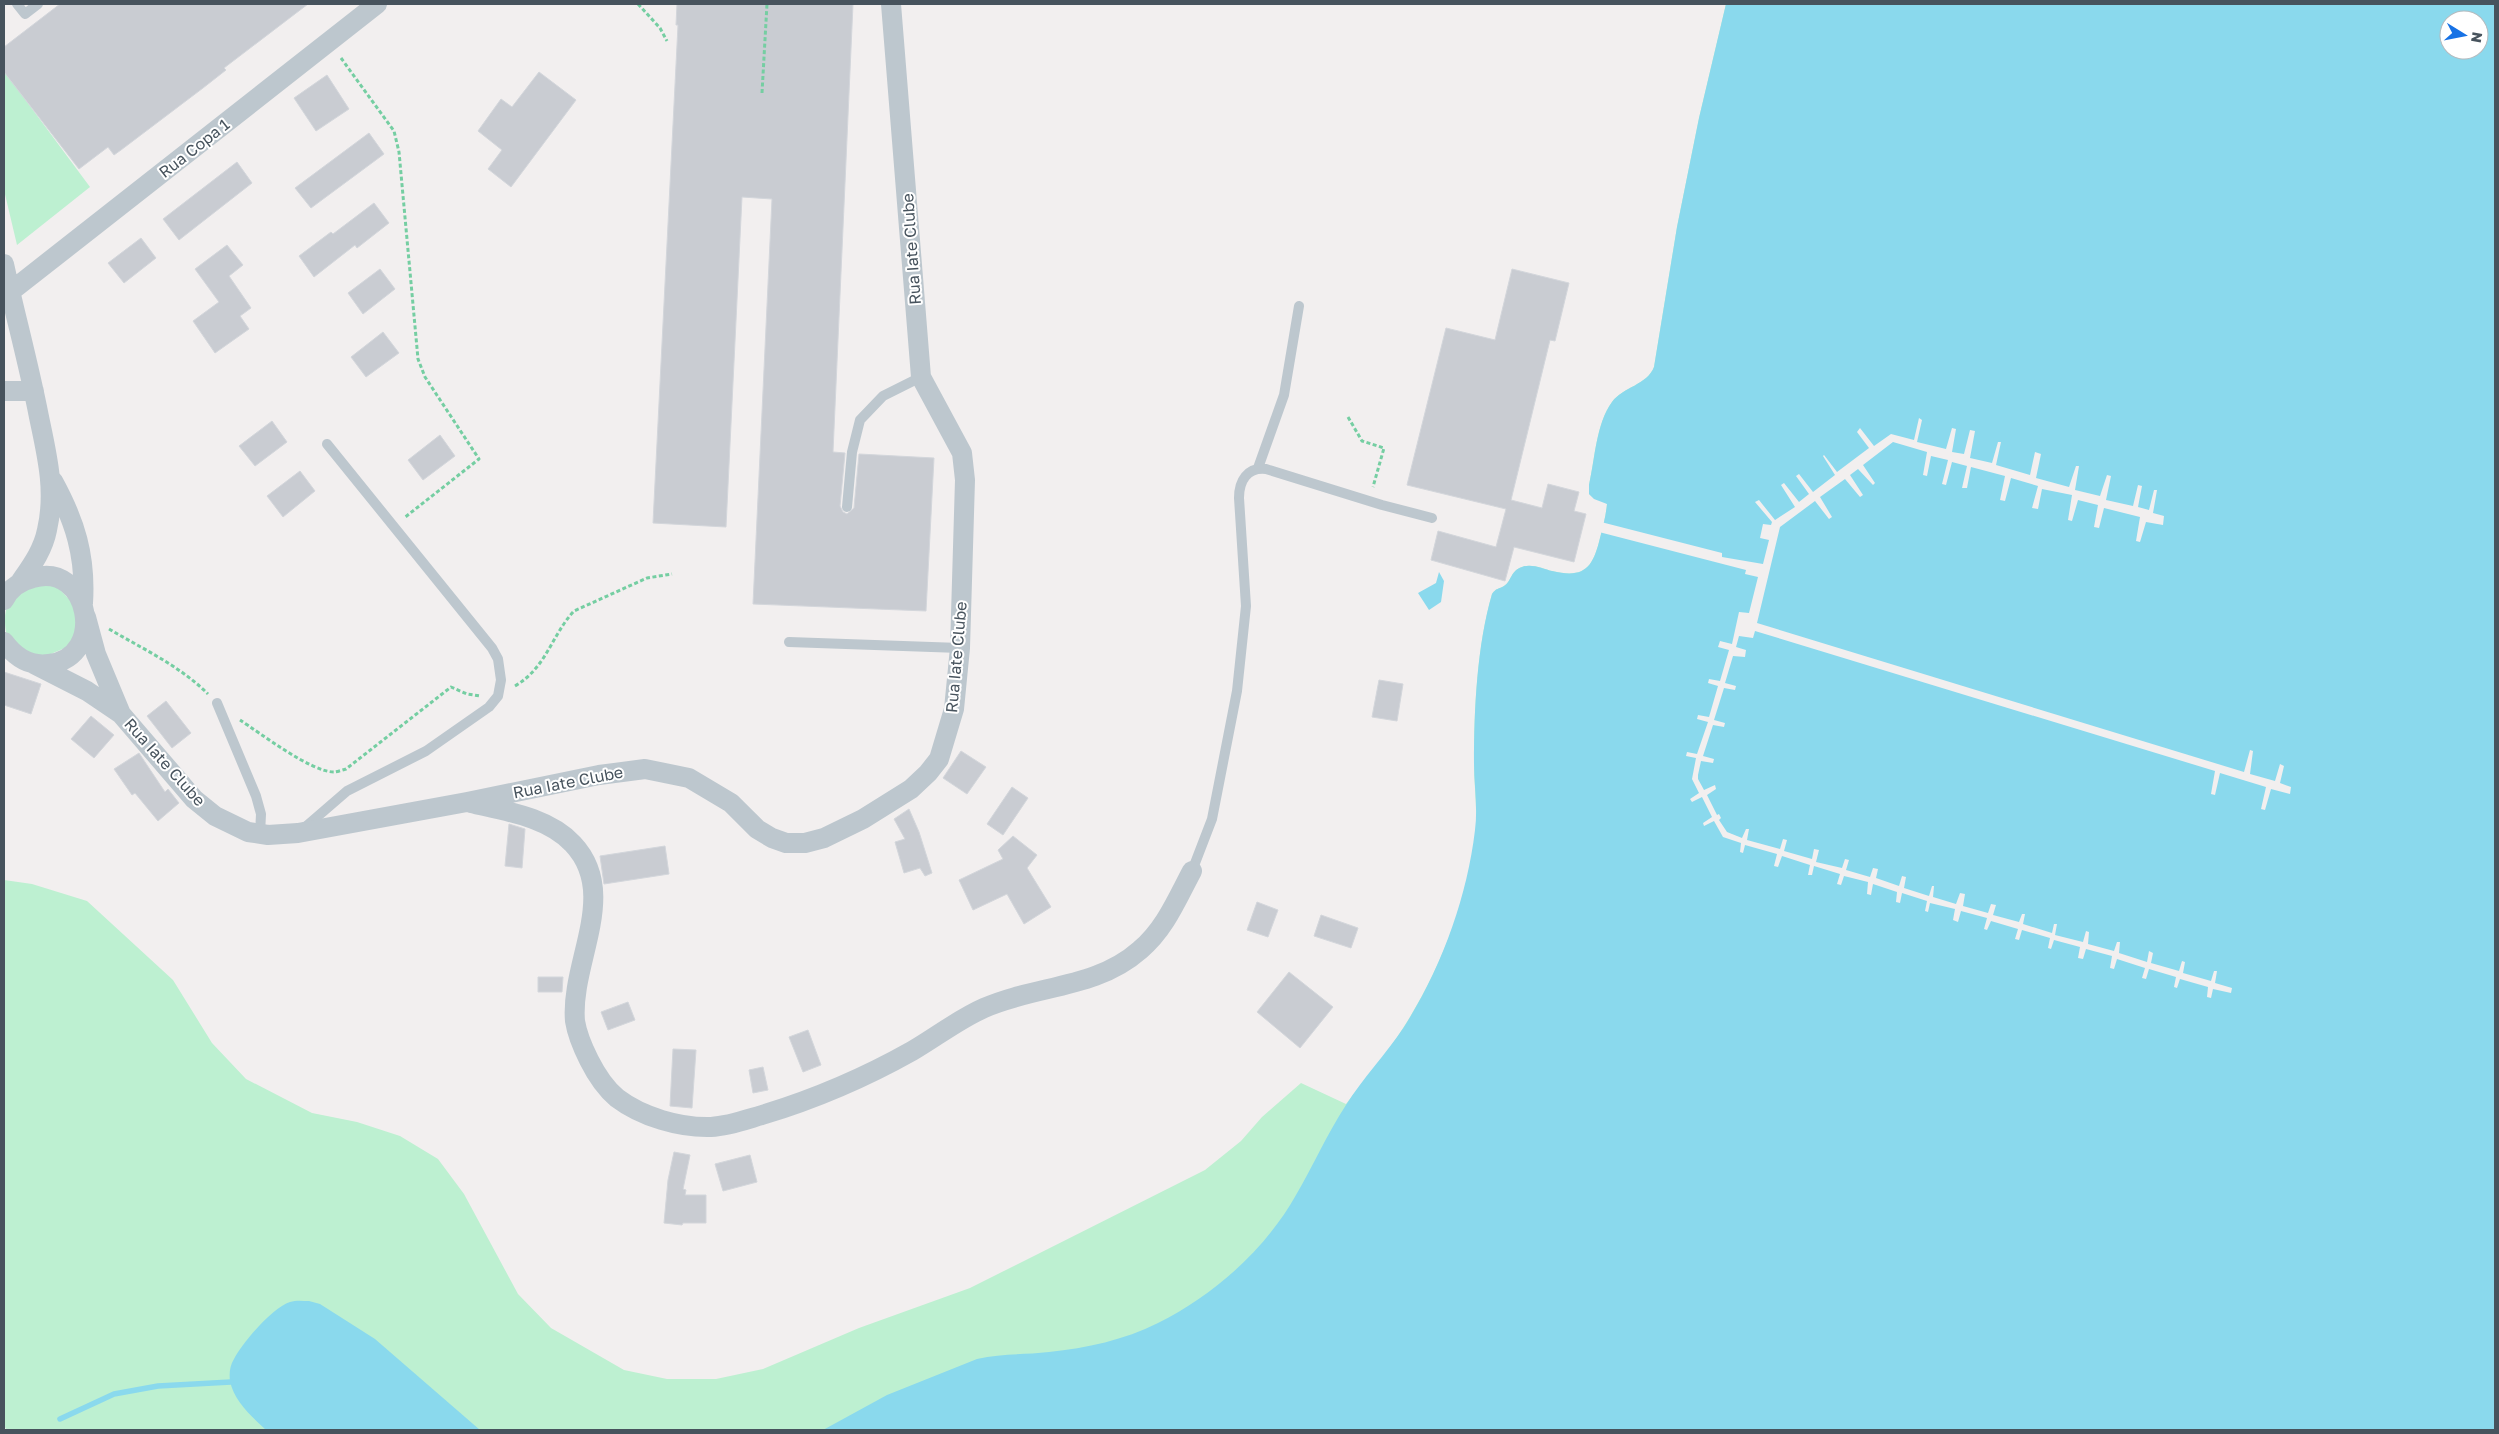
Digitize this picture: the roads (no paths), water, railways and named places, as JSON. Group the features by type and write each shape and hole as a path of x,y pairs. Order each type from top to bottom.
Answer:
{"street":[{"name":"Rua Copa 1","path":"10,292 378,4"},
{"name":"Rua Iate Clube","path":"121,714 194,799 215,816 233,826 260,834 298,833 467,802 622,770 645,769 689,778 731,803 757,829 772,838 786,842 805,843 824,838 863,819 911,789 928,773 938,759 954,710 960,648 965,480 962,453 921,377 891,4"},
{"path":"4,264 52,478 51,506 47,532 37,559 9,593"},
{"path":"4,391 34,391"},
{"path":"4,658 29,663 50,664 65,658 77,648 85,633 85,571 74,523 52,478"},
{"path":"9,593 39,576 57,578 72,588 85,610 96,654 121,714"},
{"path":"4,642 12,652 29,663 87,691 121,714"},
{"path":"467,802 519,815 542,823 572,842 581,855 590,869 594,884 593,904 575,1020 579,1037 594,1070 607,1089 619,1099 648,1116 690,1126 729,1124 786,1108 828,1092 913,1050 981,1009 1010,997 1086,981 1116,966 1139,951 1159,932 1192,871"}],"lane":[{"path":"17,4 25,14 38,4"},
{"path":"1258,468 1284,395 1299,306"},
{"path":"847,506 852,452 860,420 883,396 921,377"},
{"path":"298,833 347,790 426,751 489,707 498,696 501,680 498,659 492,648 327,444"},
{"path":"1192,871 1212,819 1237,691 1246,606 1239,486 1246,474 1258,468 1432,518"},
{"path":"789,642 960,648"},
{"path":"217,703 256,796 261,814 260,834"}],"water":[{"path":"1726,4 2495,4 2495,1430 823,1430 887,1395 977,1359 1091,1346 1119,1339 1158,1323 1179,1312 1218,1285 1253,1252 1283,1215 1346,1105 1404,1027 1441,957 1466,881 1475,830 1474,763 1476,700 1483,634 1492,594 1507,584 1515,571 1522,567 1533,566 1563,573 1580,572 1586,568 1594,557 1607,504 1594,499 1589,494 1599,431 1612,402 1622,393 1646,378 1654,367 1677,227 1699,118"},
{"path":"1439,572 1444,581 1441,602 1429,610 1418,593 1436,583"},
{"path":"309,1301 320,1304 375,1339 480,1430 266,1430 244,1408 235,1395 230,1381 232,1364 238,1352 251,1335 275,1311 290,1302"}],"waterway":[{"path":"60,1419 114,1394 158,1386 231,1382"}]}
